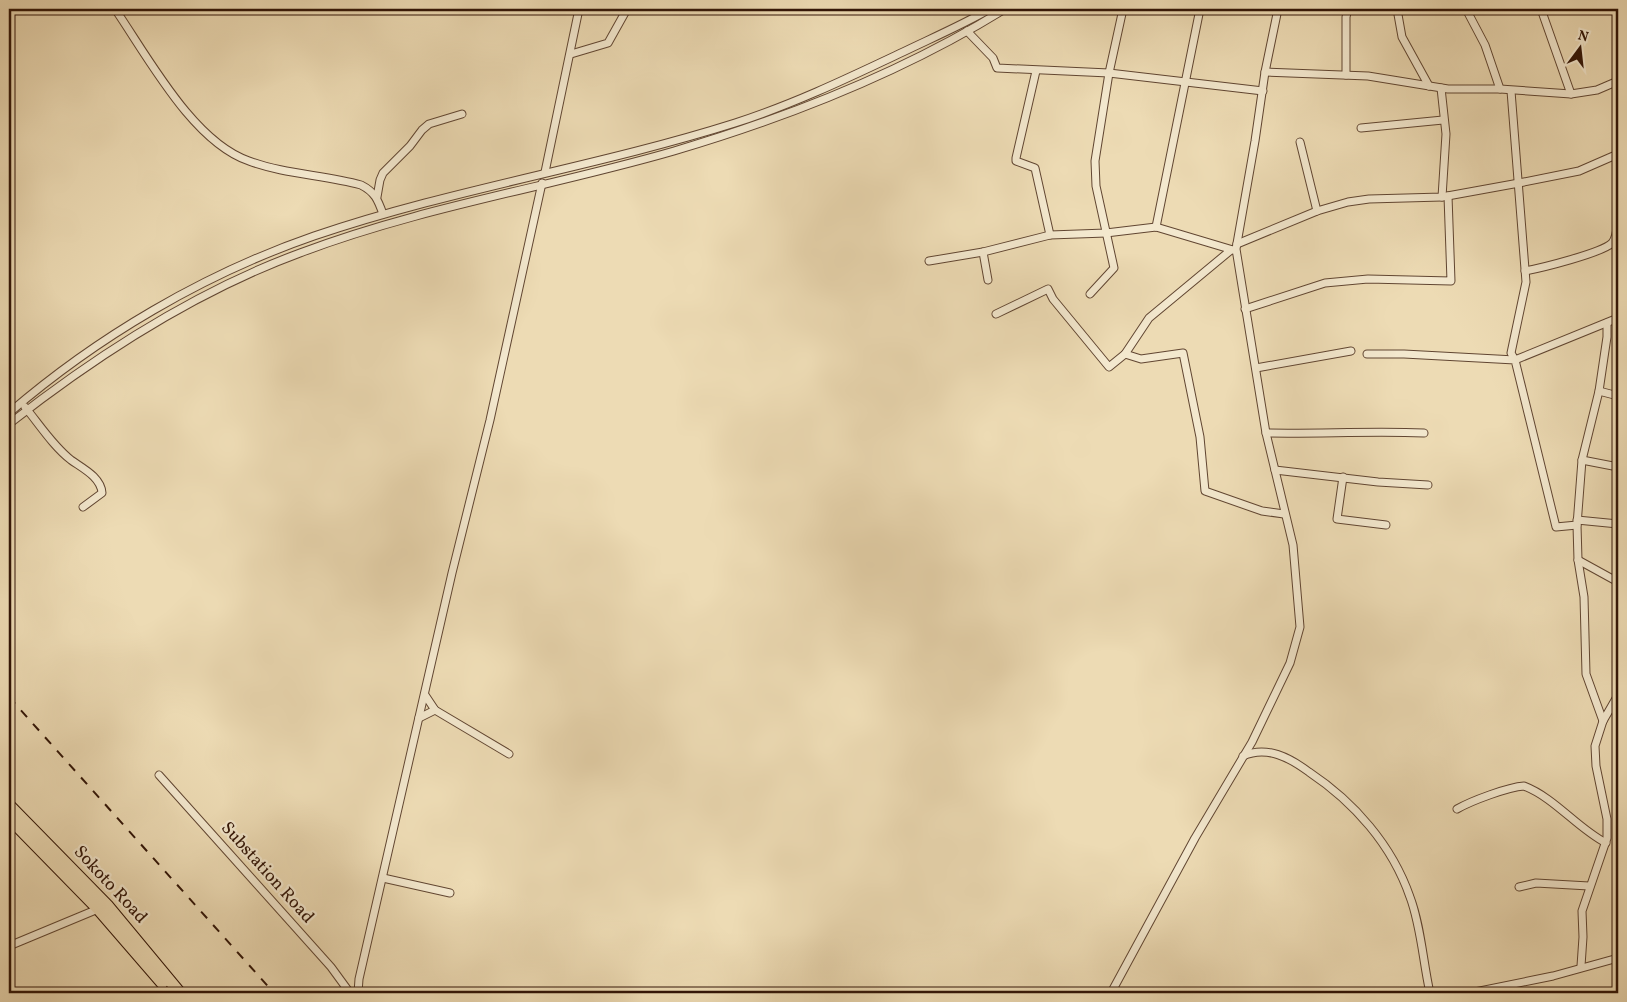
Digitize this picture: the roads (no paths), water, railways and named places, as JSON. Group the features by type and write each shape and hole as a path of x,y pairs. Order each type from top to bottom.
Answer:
{"main road":[{"name":"Sokoto Road","path":"9,805 107,905 180,993"},
{"name":"Sokoto Road","path":"9,818 98,909 171,993"}],"street":[{"path":"115,9 187,113 226,152 251,162 361,185 377,197 383,214"},
{"path":"545,172 579,9"},
{"path":"571,54 608,43 627,9"},
{"path":"9,413 21,402 114,335 170,301 263,256 312,237 383,214 667,142 797,102 990,9"},
{"path":"9,424 104,355 196,300 299,253 387,224 672,152 801,110 876,76 967,31 1005,9"},
{"path":"1090,294 1114,268 1096,186 1096,161 1109,73 1123,9"},
{"path":"1156,227 1200,9"},
{"path":"1111,993 1195,838 1269,709 1290,663 1300,627 1293,545 1266,433 1235,248 1265,72 1278,9"},
{"path":"1346,76 1346,17 1348,9"},
{"path":"1397,9 1402,36 1429,86"},
{"path":"1466,9 1485,45 1500,89"},
{"path":"1541,9 1571,94"},
{"path":"967,31 993,58 997,68 1109,73 1184,83 1263,90"},
{"path":"1036,71 1016,161 1035,168 1050,236"},
{"path":"1265,72 1368,76 1441,88 1500,89 1571,94 1597,90 1618,81"},
{"path":"1245,309 1324,283 1368,279 1451,281 1445,196 1446,134 1441,88"},
{"path":"1511,91 1526,282 1511,353 1515,360 1556,527 1577,523 1618,524"},
{"path":"377,197 383,173 410,146 422,130 429,124 462,114"},
{"path":"1361,128 1443,120"},
{"path":"1300,142 1317,211"},
{"path":"996,314 1048,289 1053,300 1109,367 1125,354 1149,318 1235,248 1317,211 1369,199 1445,196 1519,183 1579,171 1618,154"},
{"path":"358,993 359,979 424,694 490,420 542,184"},
{"path":"419,205 421,215"},
{"path":"1525,271 1548,266 1608,246 1616,237 1618,220"},
{"path":"929,261 983,252 1050,236 1106,233 1156,227 1235,248"},
{"path":"983,252 988,280"},
{"path":"1367,354 1442,355 1515,360 1618,318"},
{"path":"1603,721 1586,674 1584,597 1578,560 1577,523 1582,460 1598,391 1607,337 1607,323"},
{"path":"1256,368 1351,352"},
{"path":"1125,354 1141,359 1183,353 1200,437 1205,491 1262,511 1284,514"},
{"path":"1598,391 1618,396"},
{"path":"21,402 65,455 85,468 100,484 102,493 83,507"},
{"path":"1266,433 1335,434 1368,431 1424,433"},
{"path":"1582,460 1618,467"},
{"path":"1275,470 1428,485"},
{"path":"1343,477 1337,519 1386,524"},
{"path":"1578,560 1618,582"},
{"path":"424,694 435,710 509,754"},
{"path":"1581,966 1582,911 1589,886 1606,842 1607,819 1595,755 1603,721 1618,695"},
{"path":"419,718 435,710"},
{"path":"1243,756 1253,751 1270,752 1283,756 1328,784 1348,801 1364,820 1394,861 1411,899 1430,993"},
{"name":"Substation Road","path":"159,775 331,967 350,993"},
{"path":"1457,809 1478,799 1514,787 1524,786 1577,822 1593,836 1606,842"},
{"path":"383,878 450,893"},
{"path":"1518,887 1536,883 1589,886"},
{"path":"9,946 98,909"},
{"path":"1470,993 1554,976 1581,966 1618,958"}],"railway":[{"path":"9,697 274,993"}]}
